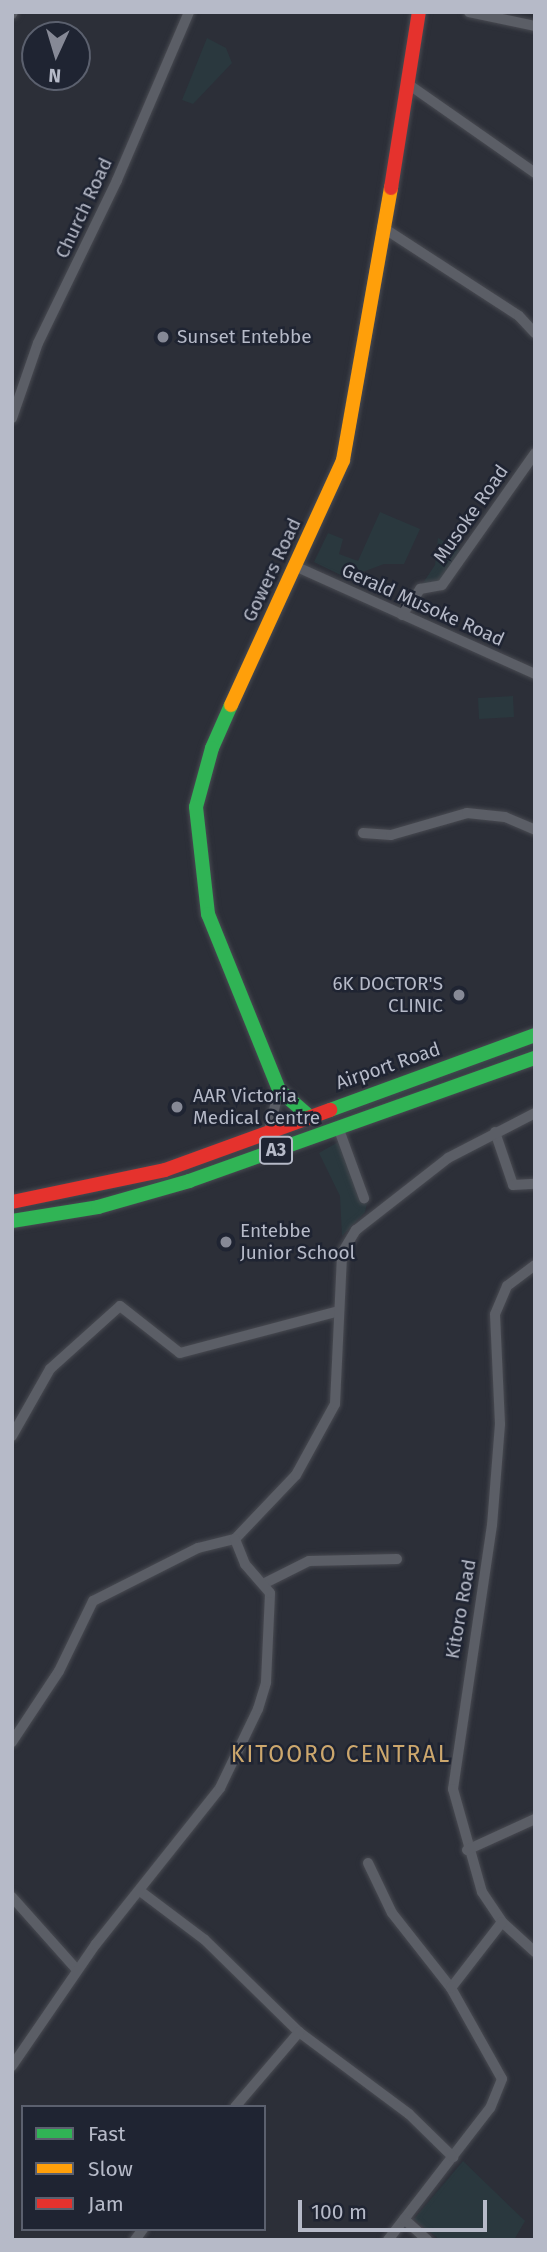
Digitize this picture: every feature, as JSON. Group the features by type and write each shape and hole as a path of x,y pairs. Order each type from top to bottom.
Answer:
{"main road":[{"name":"Gowers Road","path":"307,1114 279,1090 208,914 196,807 212,748 297,567 353,421 382,226 419,12"},
{"name":"Airport Road","path":"12,1202 165,1170 307,1114 535,1035"},
{"name":"Airport Road","path":"12,1221 98,1207 272,1151 535,1058"}],"street":[{"name":"Church Road","path":"12,418 38,343 117,180 189,12"},
{"path":"469,12 535,26"},
{"path":"408,84 535,173"},
{"path":"382,226 519,316 535,333"},
{"name":"Musoke Road","path":"402,615 420,589 442,585 535,453"},
{"name":"Gerald Musoke Road","path":"297,567 535,674"},
{"path":"363,833 391,835 467,813 505,817 535,830"},
{"path":"272,1151 267,1131 279,1090"},
{"path":"12,1742 59,1671 93,1601 198,1548 235,1539 296,1475 328,1425 335,1404 343,1245 356,1230 447,1158 535,1113"},
{"path":"338,1127 364,1198"},
{"path":"495,1132 513,1185 535,1184"},
{"name":"Kitoro Road","path":"535,1265 507,1286 495,1314 500,1424 492,1525 453,1789 467,1850 482,1892 502,1922 535,1952"},
{"path":"12,1436 50,1369 120,1306 180,1353 339,1311"},
{"path":"12,2066 77,1970 220,1788 258,1709 270,1621 265,1583 245,1564 235,1539"},
{"path":"265,1583 309,1561 397,1559"},
{"path":"467,1850 535,1819"},
{"path":"368,1863 406,1934 452,1987 502,2079 500,2094 388,2240"},
{"path":"140,1891 205,1940 299,2032 409,2114 453,2157"},
{"path":"12,1897 77,1970"},
{"path":"452,1987 502,1922"},
{"path":"237,2105 299,2032"},
{"path":"404,2219 427,2240"}],"shaded area":[{"path":"207,38 226,48 232,63 193,104 182,100"},
{"path":"380,512 420,529 404,564 384,564 360,573 355,582 314,562 328,533 343,539 339,554 358,561"},
{"path":"438,538 462,551 436,586 421,586 435,565"},
{"path":"513,696 514,717 479,719 478,698"},
{"path":"535,1042 535,1049 271,1140"},
{"path":"340,1141 368,1199 365,1212 342,1236 340,1196 319,1153"},
{"path":"463,2161 525,2221 514,2240 440,2240 414,2219"}],"traffic: fast":[{"path":"231,705 212,748 196,807 208,914 279,1090 307,1114"},
{"path":"330,1110 535,1035"},
{"path":"12,1221 98,1207 189,1181 535,1058"}],"traffic: slow":[{"path":"231,705 343,460 391,188"}],"traffic: jam":[{"path":"391,188 419,12"},
{"path":"12,1202 165,1170 330,1110"}],"place":[{"name":"Sunset Entebbe","path":"163,337"},
{"name":"6K DOCTOR'S CLINIC","path":"459,995"},
{"name":"AAR Victoria Medical Centre","path":"177,1107"},
{"name":"Entebbe Junior School","path":"226,1242"}],"district":[{"name":"KITOORO CENTRAL","path":"341,1754"}]}
